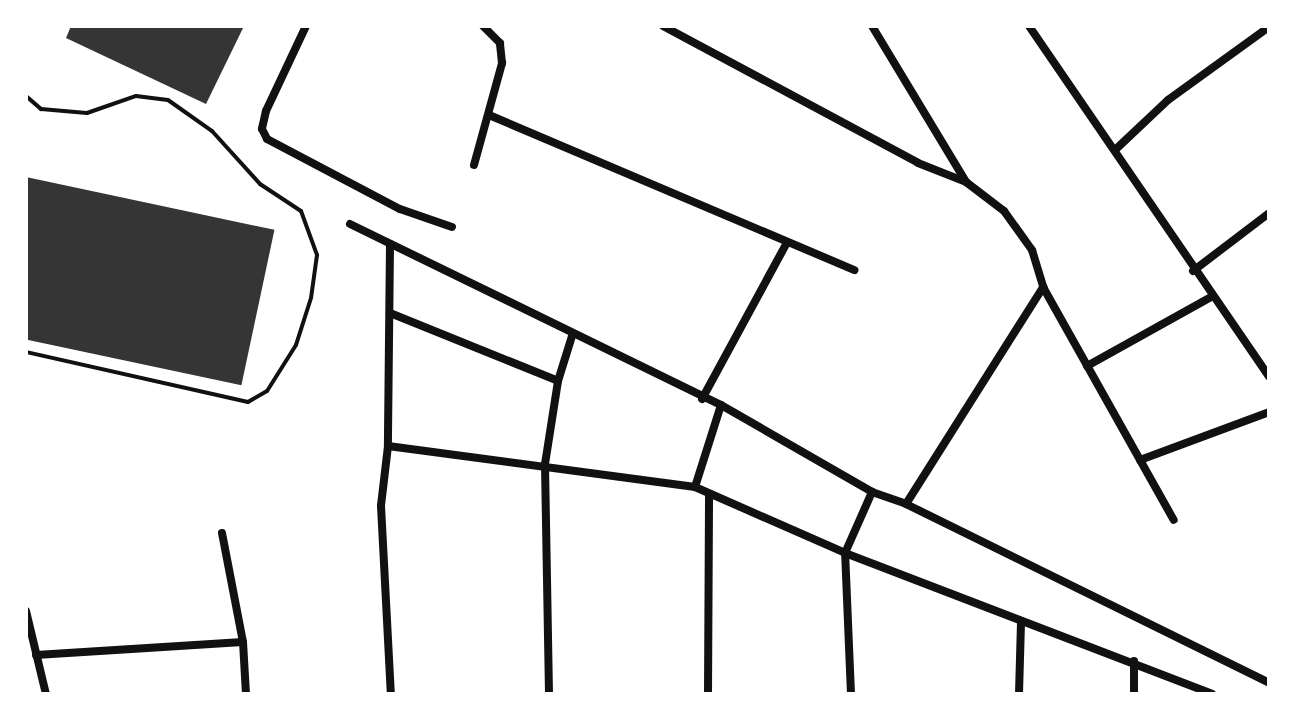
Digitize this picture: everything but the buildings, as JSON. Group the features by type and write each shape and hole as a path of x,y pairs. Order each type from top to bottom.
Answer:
{"street":[{"path":"306,26 266,111 262,129 267,139 400,209 452,227"},
{"path":"474,165 502,63 500,43 483,26"},
{"path":"872,26 966,182"},
{"path":"1029,26 1115,150 1193,271 1269,377"},
{"path":"1115,150 1168,100 1269,27"},
{"path":"667,28 918,163 966,182 1004,211 1032,250 1043,287 1174,520"},
{"path":"489,115 786,244 854,270"},
{"path":"1193,271 1269,213"},
{"path":"350,224 572,336 702,399 721,405 872,492 906,504 1269,683"},
{"path":"390,244 388,446 381,506 391,694"},
{"path":"702,399 786,244"},
{"path":"906,504 1043,287"},
{"path":"1087,366 1211,297"},
{"path":"390,313 558,381"},
{"path":"549,694 545,464 558,381 572,336"},
{"path":"695,487 721,405"},
{"path":"1140,460 1269,412"},
{"path":"388,446 545,464 695,487 845,553 1134,661 1212,694"},
{"path":"851,694 845,553 872,492"},
{"path":"708,694 709,494"},
{"path":"222,533 243,642 246,694"},
{"path":"26,611 46,694"},
{"path":"1019,694 1021,621"},
{"path":"36,655 243,642"},
{"path":"1134,661 1134,694"}],"lane":[{"path":"26,96 41,109 87,113 136,96 168,100 212,131 260,184 301,211 317,255 311,298 296,345 267,391 248,402 26,352"}]}
